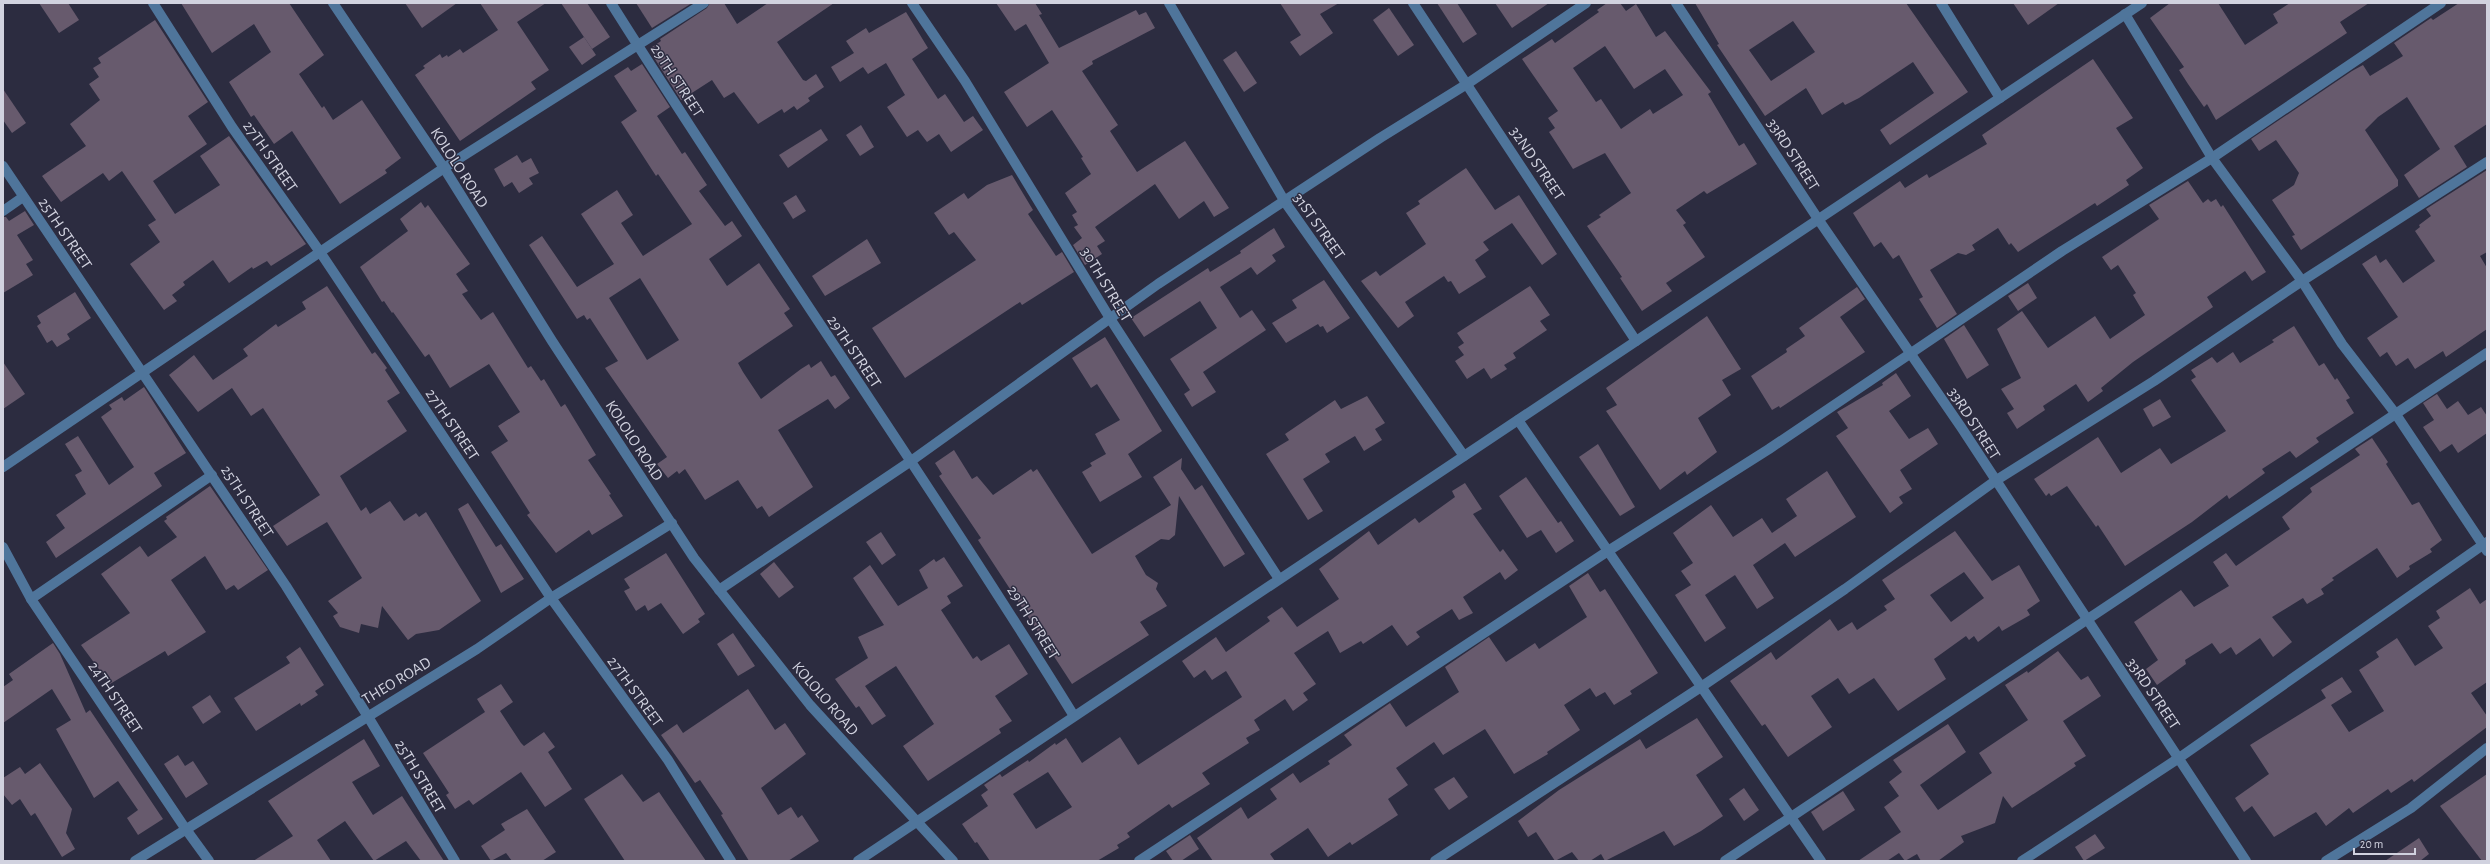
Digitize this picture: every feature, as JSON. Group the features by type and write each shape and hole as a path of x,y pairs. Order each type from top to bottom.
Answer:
{"street":[{"name":"27TH STREET","path":"152,3 232,127 320,252 551,598 668,760 731,861"},
{"name":"KOLOLO ROAD","path":"333,3 444,168 552,341 694,558 810,705 954,861"},
{"name":"29TH STREET","path":"611,3 802,300 995,588 1074,716"},
{"path":"3,467 444,168 704,3"},
{"name":"30TH STREET","path":"912,3 1006,146 1111,320 1279,579"},
{"name":"31ST STREET","path":"1168,3 1285,202 1464,456"},
{"name":"32ND STREET","path":"1413,3 1636,341"},
{"path":"719,590 911,461 1111,320 1158,284 1285,202 1380,138 1467,84 1586,3"},
{"name":"33RD STREET","path":"1676,3 1818,219 1911,354 2246,861"},
{"path":"1941,3 2000,98"},
{"path":"858,861 2142,3"},
{"path":"1139,861 1608,551 1769,449 2062,251 2212,158 2441,3"},
{"path":"2022,861 2179,758 2485,546 2396,413 2342,344 2302,281 2212,158 2126,14"},
{"path":"1435,861 1701,687 1845,589 1995,481 2154,381 2302,281 2487,162"},
{"name":"25TH STREET","path":"3,166 212,475 367,715 455,861"},
{"path":"3,211 23,197"},
{"path":"1725,861 2088,621 2487,353"},
{"path":"1518,420 1821,861"},
{"path":"31,598 212,475"},
{"name":"THEO ROAD","path":"135,861 185,828 367,715 477,649 551,598 672,523"},
{"name":"24TH STREET","path":"3,546 31,598 185,828 209,861"},
{"path":"2326,861 2411,808 2487,748"}],"building":[{"path":"39,3 68,3 79,20 59,33"},
{"path":"181,3 289,3 324,55 299,74 322,108 324,106 333,120 362,100 401,158 385,170 387,173 340,204 292,131 274,144 254,115 251,117 229,82 271,52 254,24 212,53"},
{"path":"405,3 457,3 422,28"},
{"path":"480,3 546,3 517,22 549,70 531,82 536,89 460,141 415,75 425,68 423,66 440,54 442,58 447,55 448,57 460,49 463,53 498,30"},
{"path":"561,3 587,3 610,37 592,49"},
{"path":"636,3 692,3 652,28"},
{"path":"710,3 724,3 737,24 768,3 834,3 777,42 803,80 806,81 816,74 824,87 808,98 810,101 797,110 794,106 784,113 782,109 758,124 734,92 724,98 712,80 681,100 653,56 657,54 652,47 661,41 660,39 707,8"},
{"path":"996,3 1035,3 1042,14 1039,15 1059,48 1136,10 1139,15 1146,12 1155,28 1092,61 1093,64 1082,71 1118,125 1110,131 1137,172 1185,141 1229,208 1214,217 1204,201 1179,219 1155,184 1095,227 1105,241 1097,246 1102,254 1085,265 1073,245 1082,238 1074,227 1078,225 1072,215 1077,212 1065,193 1091,174 1081,158 1083,157 1052,110 1027,127 1004,92 1049,63 1026,24 1015,31"},
{"path":"1280,3 1339,3 1320,14 1333,33 1300,56 1290,42 1301,35"},
{"path":"1437,3 1457,3 1477,34 1463,43"},
{"path":"1495,3 1549,3 1512,28"},
{"path":"1607,3 1620,3 1626,11 1636,4 1656,37 1665,31 1711,92 1708,94 1739,146 1744,143 1757,164 1707,194 1704,191 1676,210 1686,223 1683,225 1705,257 1666,283 1672,291 1642,311 1620,278 1622,277 1587,226 1601,217 1599,215 1631,193 1605,153 1573,169 1549,132 1555,128 1548,118 1558,111 1522,59 1552,39 1555,43 1599,12 1597,10","holes":["1605,46 1634,89 1665,69 1683,95 1653,114 1650,109 1621,129 1601,99 1596,102 1573,68"]},
{"path":"1695,3 1906,3 1968,92 1890,145 1880,130 1934,93 1913,62 1859,98 1845,105 1843,102 1822,115 1806,88 1765,116 1717,45 1719,44","holes":["1793,21 1815,52 1771,81 1749,50"]},
{"path":"2013,3 2059,3 2028,25"},
{"path":"2170,3 2218,3 2245,45 2278,23 2273,14 2290,3 2369,3 2340,22 2347,33 2216,120 2207,104 2204,107 2188,84 2179,70 2184,67 2150,18"},
{"path":"2459,3 2487,3 2487,124 2454,146 2467,167 2419,198 2404,175 2440,149 2407,97 2378,117 2365,130 2398,180 2398,186 2301,250 2292,236 2295,235 2272,200 2294,185 2299,173 2276,140 2259,151 2251,139 2352,71 2363,65 2370,76 2403,56 2394,43 2431,18 2433,20"},
{"path":"1389,8 1414,45 1398,56 1373,20"},
{"path":"906,12 928,48 912,59 938,99 945,94 964,122 973,116 983,130 951,152 939,134 927,142 918,130 907,137 887,107 905,95 886,63 868,74 863,67 840,82 831,67 854,53 846,41 866,28 869,33"},
{"path":"155,20 208,102 188,116 207,144 153,181 175,214 220,185 200,156 229,136 306,244 271,266 267,261 253,269 252,267 229,283 213,260 183,282 185,285 172,295 177,301 164,310 130,264 160,242 148,225 156,220 122,171 109,181 103,173 61,202 42,176 86,146 70,124 100,100 89,84 99,77 93,68 101,63 98,58"},
{"path":"584,37 596,55 582,65 569,47"},
{"path":"1236,51 1257,83 1244,92 1223,60"},
{"path":"2093,59 2133,118 2116,128 2143,168 2126,180 2129,185 2097,206 2095,203 2018,252 2011,243 2009,245 1998,228 1972,245 1975,250 1966,255 1958,253 1930,270 1957,314 1937,328 1919,299 1923,297 1899,255 1893,259 1881,242 1874,247 1853,213 1900,181 1905,188 1927,174 1929,178 1987,144 1982,135"},
{"path":"642,64 670,107 657,116 682,154 685,152 707,185 699,191 725,226 732,221 742,236 709,259 727,286 759,263 790,309 784,313 793,326 738,363 761,399 801,369 809,364 811,368 821,361 831,377 835,375 850,398 835,409 828,399 778,430 813,487 769,517 762,506 757,509 738,480 705,500 685,469 679,474 677,471 668,478 657,464 667,457 605,368 618,361 590,318 587,320 584,315 577,319 529,245 542,236 577,287 614,264 581,214 617,190 633,215 621,223 643,256 692,224 658,174 656,176 621,122 637,111 614,76 628,67 631,71","holes":["640,278 679,340 647,360 609,298"]},
{"path":"3,89 26,123 12,133 3,120"},
{"path":"861,125 874,147 860,156 846,135"},
{"path":"821,129 828,140 788,168 779,155"},
{"path":"517,155 522,163 531,158 539,173 529,178 533,184 519,193 512,182 504,187 494,169"},
{"path":"1466,168 1495,210 1519,195 1557,254 1542,265 1512,223 1483,242 1489,250 1475,260 1486,277 1459,294 1451,281 1448,282 1444,276 1405,302 1414,316 1398,328 1361,281 1376,271 1380,276 1426,244 1406,213 1420,204 1418,201"},
{"path":"2487,170 2487,252 2480,256 2487,268 2487,329 2446,357 2443,351 2415,369 2408,358 2396,366 2387,352 2380,357 2367,338 2398,317 2362,264 2376,255 2380,263 2386,259 2403,283 2435,261 2415,231 2420,227 2419,225 2431,216 2426,209"},
{"path":"1012,175 1033,210 1028,214 1056,256 1062,252 1074,272 1022,305 1020,302 905,378 872,328 976,260 954,232 949,235 934,213 964,193 968,199 987,185"},
{"path":"2188,181 2203,203 2208,199 2211,202 2216,199 2221,207 2223,205 2266,272 2252,281 2245,271 2207,297 2213,307 2133,362 2101,388 2103,391 2088,402 2076,384 2043,406 2045,410 2017,429 2007,413 2014,409 2001,389 2021,378 1997,329 2022,311 2048,348 2095,316 2110,339 2145,315 2133,295 2136,293 2118,265 2111,270 2102,257 2159,219 2149,205"},
{"path":"796,195 806,211 793,219 783,203"},
{"path":"421,202 425,208 428,205 470,264 456,274 468,291 462,294 481,320 493,312 528,368 531,366 541,381 544,379 561,407 565,404 596,455 588,460 611,494 609,495 623,516 592,535 589,530 556,553 527,515 530,513 491,452 508,441 498,426 520,412 489,364 450,388 429,354 425,357 393,312 392,313 384,301 382,302 360,267 408,231 400,219"},
{"path":"25,211 34,225 17,235 33,260 26,264 33,275 3,293 3,217 6,217 9,221"},
{"path":"1274,228 1285,247 1272,255 1276,261 1257,275 1251,267 1220,287 1240,318 1252,310 1266,330 1203,372 1216,392 1192,407 1184,394 1190,390 1170,359 1217,328 1200,301 1144,337 1131,318 1208,268 1210,272 1241,253 1240,251"},
{"path":"867,239 881,263 825,296 812,276"},
{"path":"1324,280 1350,318 1327,333 1323,326 1320,327 1318,324 1286,343 1272,323 1297,308 1292,300"},
{"path":"2028,283 2037,298 2018,311 2008,296"},
{"path":"327,286 372,354 375,352 387,368 385,370 400,393 387,401 407,431 340,476 361,511 366,507 370,514 390,501 404,521 416,513 419,517 426,512 481,601 439,630 416,634 408,640 382,606 378,628 361,624 359,633 340,627 333,616 338,613 328,601 362,578 327,522 287,546 273,526 320,495 263,408 251,416 232,388 198,412 169,375 194,355 213,380 248,356 243,349 276,324 278,327 306,309 302,302"},
{"path":"1530,286 1550,315 1540,321 1547,330 1513,353 1516,358 1504,365 1507,369 1491,379 1484,368 1467,379 1455,361 1464,355 1458,347 1464,343 1457,333"},
{"path":"1857,287 1865,299 1840,317 1865,352 1780,408 1779,406 1772,410 1751,376 1787,352 1786,349 1805,336 1799,328"},
{"path":"75,292 91,318 67,334 70,339 57,347 52,340 47,343 37,326 41,323 37,316"},
{"path":"1707,316 1741,369 1722,380 1731,395 1698,418 1717,452 1687,475 1685,471 1660,490 1606,411 1617,405 1606,388"},
{"path":"1964,325 1989,365 1967,379 1944,339"},
{"path":"2294,326 2319,366 2324,363 2335,380 2337,378 2350,398 2346,400 2354,413 2316,438 2319,442 2296,458 2290,451 2262,469 2265,473 2229,499 2227,495 2192,522 2125,566 2098,525 2096,527 2067,486 2051,496 2049,493 2046,496 2034,479 2098,437 2121,473 2160,448 2171,464 2226,431 2191,380 2196,377 2191,370 2212,357 2217,363 2233,352 2240,363 2274,342 2272,340"},
{"path":"1105,337 1162,431 1128,454 1142,477 1100,502 1082,472 1092,466 1090,463 1106,454 1095,434 1120,420 1097,384 1091,388 1072,358"},
{"path":"3,362 25,394 3,409"},
{"path":"1896,373 1911,396 1889,411 1909,439 1928,428 1938,444 1900,470 1912,489 1899,497 1903,503 1890,513 1836,436 1848,428 1837,412 1883,385 1882,383"},
{"path":"144,387 186,453 154,473 162,486 56,558 46,542 65,528 56,515 86,494 75,475 82,471 65,444 78,436 109,485 134,467 101,417 112,409 109,405 122,397 124,401"},
{"path":"2437,394 2447,409 2458,401 2468,415 2481,407 2487,416 2487,433 2458,453 2452,444 2440,452 2423,427 2434,420 2423,403"},
{"path":"1367,396 1385,423 1375,429 1382,440 1364,451 1355,436 1325,454 1330,462 1303,479 1323,511 1308,520 1266,454 1289,440 1285,434 1335,400 1341,409"},
{"path":"2160,399 2171,417 2153,427 2143,409"},
{"path":"2372,438 2388,462 2386,464 2412,505 2419,502 2442,540 2430,549 2432,552 2409,566 2410,569 2397,578 2377,548 2332,578 2334,580 2321,589 2324,594 2307,604 2303,598 2272,617 2292,642 2273,657 2260,638 2236,655 2231,647 2220,654 2212,643 2185,660 2186,664 2157,685 2146,669 2158,660 2134,622 2181,590 2194,607 2229,586 2213,562 2226,553 2236,566 2290,529 2282,517 2312,492 2310,488 2360,455 2355,449"},
{"path":"1598,444 1635,507 1620,516 1579,457"},
{"path":"954,450 972,479 977,476 993,495 1031,469 1033,472 1037,469 1092,554 1171,505 1153,477 1182,458 1181,469 1195,490 1202,485 1245,554 1224,567 1179,496 1175,535 1169,540 1161,539 1135,556 1146,575 1158,583 1156,589 1167,606 1140,622 1149,635 1072,684 978,540 981,538 939,476 942,474 935,463"},
{"path":"1827,471 1856,517 1795,557 1785,543 1753,565 1774,598 1757,609 1735,575 1705,595 1726,628 1705,642 1675,595 1691,585 1681,571 1693,563 1673,533 1711,505 1733,537 1762,518 1772,533 1797,516 1786,499"},
{"path":"1526,477 1558,523 1561,521 1574,541 1556,553 1541,530 1527,538 1499,496"},
{"path":"1465,483 1482,509 1473,514 1500,552 1503,549 1518,570 1505,580 1500,572 1463,597 1473,613 1459,620 1452,609 1416,632 1420,637 1407,646 1392,625 1363,644 1361,641 1340,653 1328,631 1294,653 1316,684 1303,693 1308,700 1293,711 1285,699 1254,720 1260,730 1246,738 1249,743 1202,773 1210,784 1172,808 1169,804 1127,833 1130,837 1117,845 1119,848 1097,861 990,861 977,842 975,843 962,824 988,806 981,795 988,790 984,785 1000,774 1002,777 1028,760 1029,762 1055,743 1056,745 1066,738 1082,763 1120,737 1138,765 1242,697 1226,671 1212,680 1205,670 1194,678 1182,661 1216,637 1226,652 1270,621 1267,617 1282,607 1297,627 1339,599 1319,569 1369,531 1378,545 1415,518 1419,523 1455,497 1452,491","holes":["1048,772 1072,807 1036,829 1013,794"]},
{"path":"210,486 268,570 238,590 234,585 226,590 205,556 171,580 206,632 168,656 165,651 110,684 81,645 130,613 101,574 140,546 148,557 177,537 164,521 167,519 166,517"},
{"path":"468,503 496,547 501,544 524,579 501,593 458,509"},
{"path":"1955,531 1992,581 2019,565 2040,601 2027,610 2030,615 2002,631 1999,626 1978,642 1974,636 1969,640 1966,636 1934,659 1946,679 1898,711 1874,678 1849,694 1838,678 1811,696 1832,727 1788,757 1765,724 1762,726 1730,681 1771,652 1776,660 1830,619 1838,631 1852,622 1857,630 1887,610 1884,606 1895,599 1882,580","holes":["1964,572 1984,598 1951,622 1930,595"]},
{"path":"881,532 896,555 882,565 866,542"},
{"path":"666,553 705,614 698,619 700,622 683,634 661,603 648,611 645,605 636,611 624,591 630,588 624,579"},
{"path":"944,557 963,586 947,596 951,603 941,610 973,659 977,656 981,661 1009,644 1028,674 995,696 1012,721 999,729 1001,733 928,781 903,746 934,724 896,666 865,686 886,716 872,725 859,706 856,708 835,679 868,658 858,637 884,625 853,578 870,565 898,606 928,588 919,570 934,559 936,562"},
{"path":"774,562 794,587 779,598 760,574"},
{"path":"1588,573 1600,592 1605,589 1658,673 1630,691 1632,694 1614,705 1605,692 1596,697 1590,688 1564,705 1580,730 1547,752 1548,754 1514,774 1485,729 1443,755 1434,742 1396,768 1408,785 1388,799 1398,815 1352,845 1350,842 1328,857 1308,828 1270,854 1275,861 1213,861 1197,838 1241,807 1248,819 1277,799 1270,789 1293,773 1300,783 1330,764 1328,761 1352,745 1344,735 1390,703 1406,727 1459,692 1445,667 1489,637 1506,662 1535,643 1539,649 1587,617 1569,586"},
{"path":"2470,588 2480,604 2487,599 2487,682 2471,693 2487,716 2487,727 2414,782 2412,779 2391,793 2388,789 2353,813 2349,808 2326,826 2316,812 2274,837 2252,806 2244,812 2235,798 2269,774 2250,745 2326,698 2321,690 2342,677 2352,692 2331,705 2349,732 2384,711 2359,670 2379,657 2376,652 2397,638 2415,666 2443,648 2428,626 2440,618 2436,611"},
{"path":"733,633 755,666 738,676 717,644"},
{"path":"53,643 60,654 86,713 90,710 163,819 138,835 127,818 138,810 118,781 94,798 56,729 71,720 52,689 3,723 3,687 13,680 9,674"},
{"path":"300,647 324,685 315,691 318,695 301,706 300,703 256,731 234,698 290,663 286,657"},
{"path":"2058,651 2081,680 2088,676 2101,696 2063,721 2086,756 2074,763 2076,766 2012,808 2003,796 1995,823 1961,836 1964,842 1938,861 1921,861 1917,854 1905,861 1899,853 1887,861 1858,861 1901,832 1884,807 1899,796 1889,782 1902,772 1893,760 1948,724 1966,752 1920,785 1938,810 1992,773 1979,753 2028,720 2005,685 2027,671 2028,673"},
{"path":"501,684 513,702 500,711 521,743 524,746 544,732 555,747 548,752 572,789 545,807 521,772 473,805 469,800 455,809 446,795 449,793 423,753 485,712 477,699"},
{"path":"748,689 775,730 785,723 806,754 761,788 778,815 791,807 798,818 802,815 819,841 788,861 749,861 721,815 723,814 700,780 695,783 661,735 677,724 683,733"},
{"path":"210,695 221,712 203,724 192,707"},
{"path":"1697,718 1723,757 1696,775 1723,816 1701,831 1674,846 1664,831 1605,861 1601,854 1590,861 1579,861 1572,852 1555,861 1536,832 1528,837 1518,821 1559,790 1640,739 1646,749"},
{"path":"364,739 380,766 352,782 373,815 402,796 444,861 421,861 406,841 374,861 345,821 317,840 331,861 253,861 293,836 268,801"},
{"path":"178,755 185,766 193,761 208,784 186,798 164,764"},
{"path":"40,763 72,809 66,833 75,849 62,857 35,813 31,816 20,799 12,805 3,794 3,778 20,767 25,774"},
{"path":"622,774 643,802 659,792 706,861 625,861 584,799"},
{"path":"2487,774 2487,861 2482,861 2440,806"},
{"path":"1454,777 1468,797 1449,810 1434,789"},
{"path":"1744,788 1759,810 1744,821 1729,799"},
{"path":"1843,791 1855,810 1823,831 1811,812"},
{"path":"527,809 556,852 542,861 512,861 506,853 491,861 481,846 505,830 501,824"},
{"path":"2095,834 2105,848 2084,861 2075,847"},
{"path":"1190,835 1199,849 1181,861 1173,861 1166,851"},
{"path":"2419,838 2429,854 2420,861 2385,861"}]}
